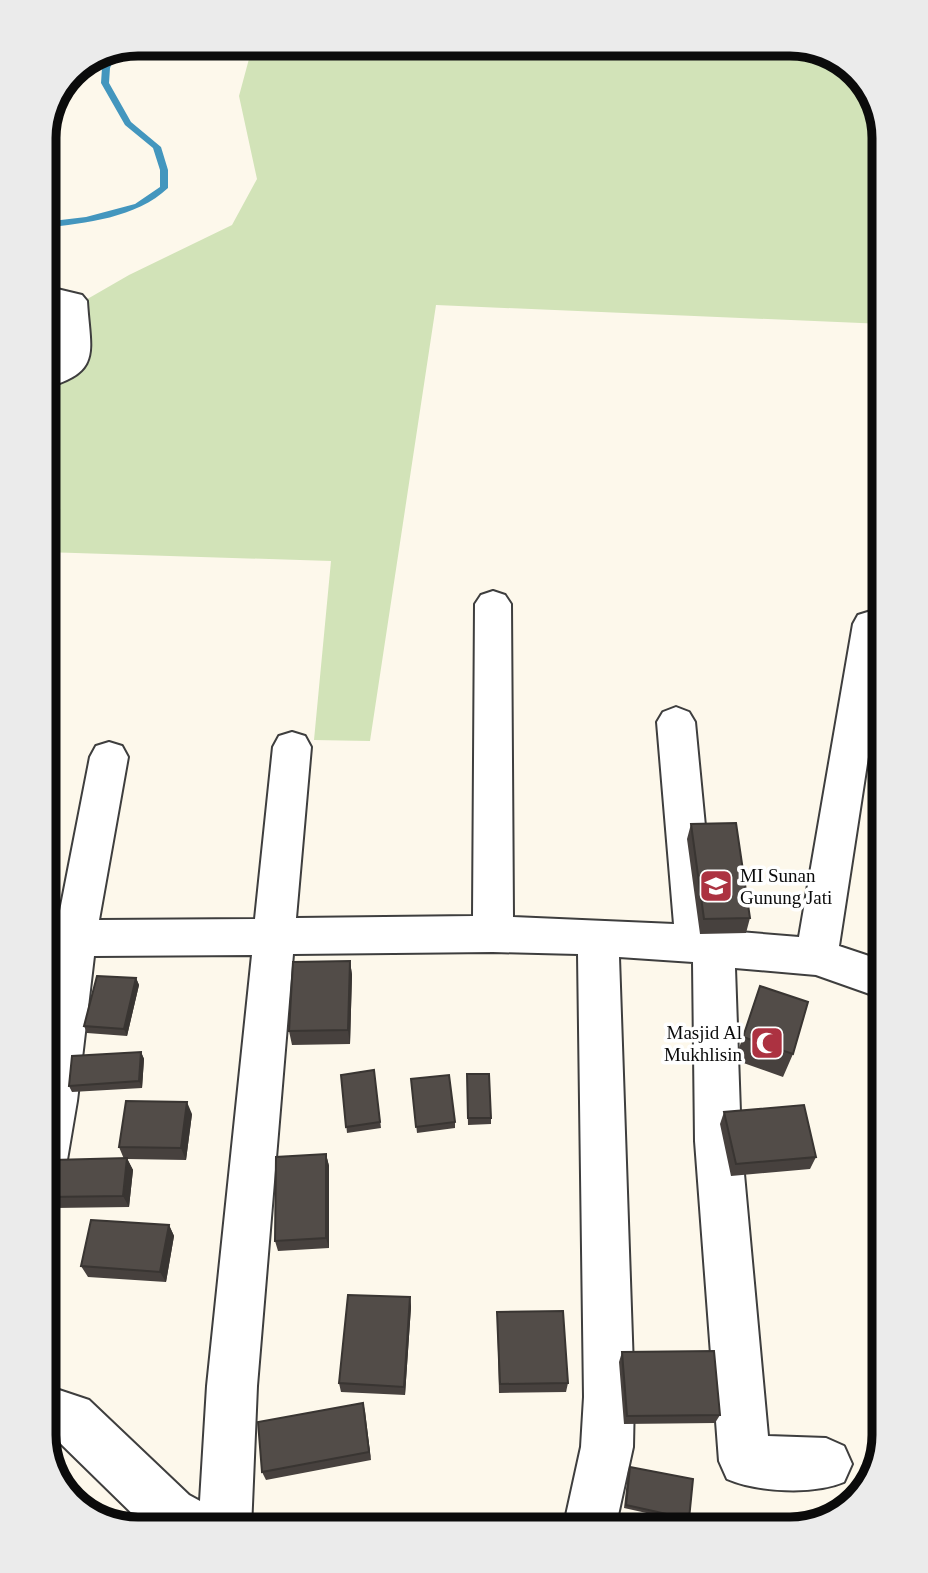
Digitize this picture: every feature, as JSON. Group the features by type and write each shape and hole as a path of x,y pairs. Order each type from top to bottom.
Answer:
{"street":[{"path":"56,298 72,301 75,360 71,366 56,373"},
{"path":"493,604 493,934"},
{"path":"816,957 871,624"},
{"path":"676,722 705,946 714,1048 722,1225 745,1461 826,1464"},
{"path":"226,1517 232,1386 292,747"},
{"path":"56,1069 60,939 109,757"},
{"path":"60,939 493,934 598,937 816,957 872,976"},
{"path":"592,1517 607,1447 609,1397 598,937"},
{"path":"56,1414 71,1419 176,1517"}],"green space":[{"path":"250,56 796,56 817,60 836,70 852,84 868,111 872,138 872,323 436,305 370,741 314,740 331,561 56,552 56,338 70,309 129,275 232,225 257,179 239,96"}],"building":[{"name":"MI Sunan Gunung Jati","path":"736,823 750,918 704,919 691,824"},
{"path":"350,961 348,1030 289,1031 293,962"},
{"path":"97,976 136,978 124,1029 84,1026"},
{"path":"760,986 808,1002 793,1054 743,1037"},
{"path":"141,1052 139,1081 69,1086 72,1056"},
{"path":"374,1070 380,1122 346,1127 341,1075"},
{"path":"467,1074 489,1074 491,1118 468,1118"},
{"path":"449,1075 455,1122 416,1127 411,1079"},
{"path":"126,1101 187,1102 181,1148 119,1147"},
{"path":"804,1105 816,1157 736,1164 724,1112"},
{"path":"326,1154 326,1238 275,1241 276,1157"},
{"path":"127,1158 123,1196 56,1197 56,1160"},
{"path":"91,1220 169,1225 160,1272 81,1266"},
{"path":"348,1295 410,1297 404,1387 339,1383"},
{"path":"563,1311 568,1383 500,1384 497,1312"},
{"path":"714,1351 720,1415 627,1416 622,1352"},
{"path":"363,1403 369,1452 262,1472 258,1422"},
{"path":"630,1467 693,1479 689,1517 626,1505"}],"waterway":[{"path":"56,224 86,220 138,206 164,188 164,170 157,147 128,123 105,83 109,61"}],"place":[{"name":"MI Sunan Gunung Jati","path":"716,886"},
{"name":"Masjid Al Mukhlisin","path":"767,1043"}]}
